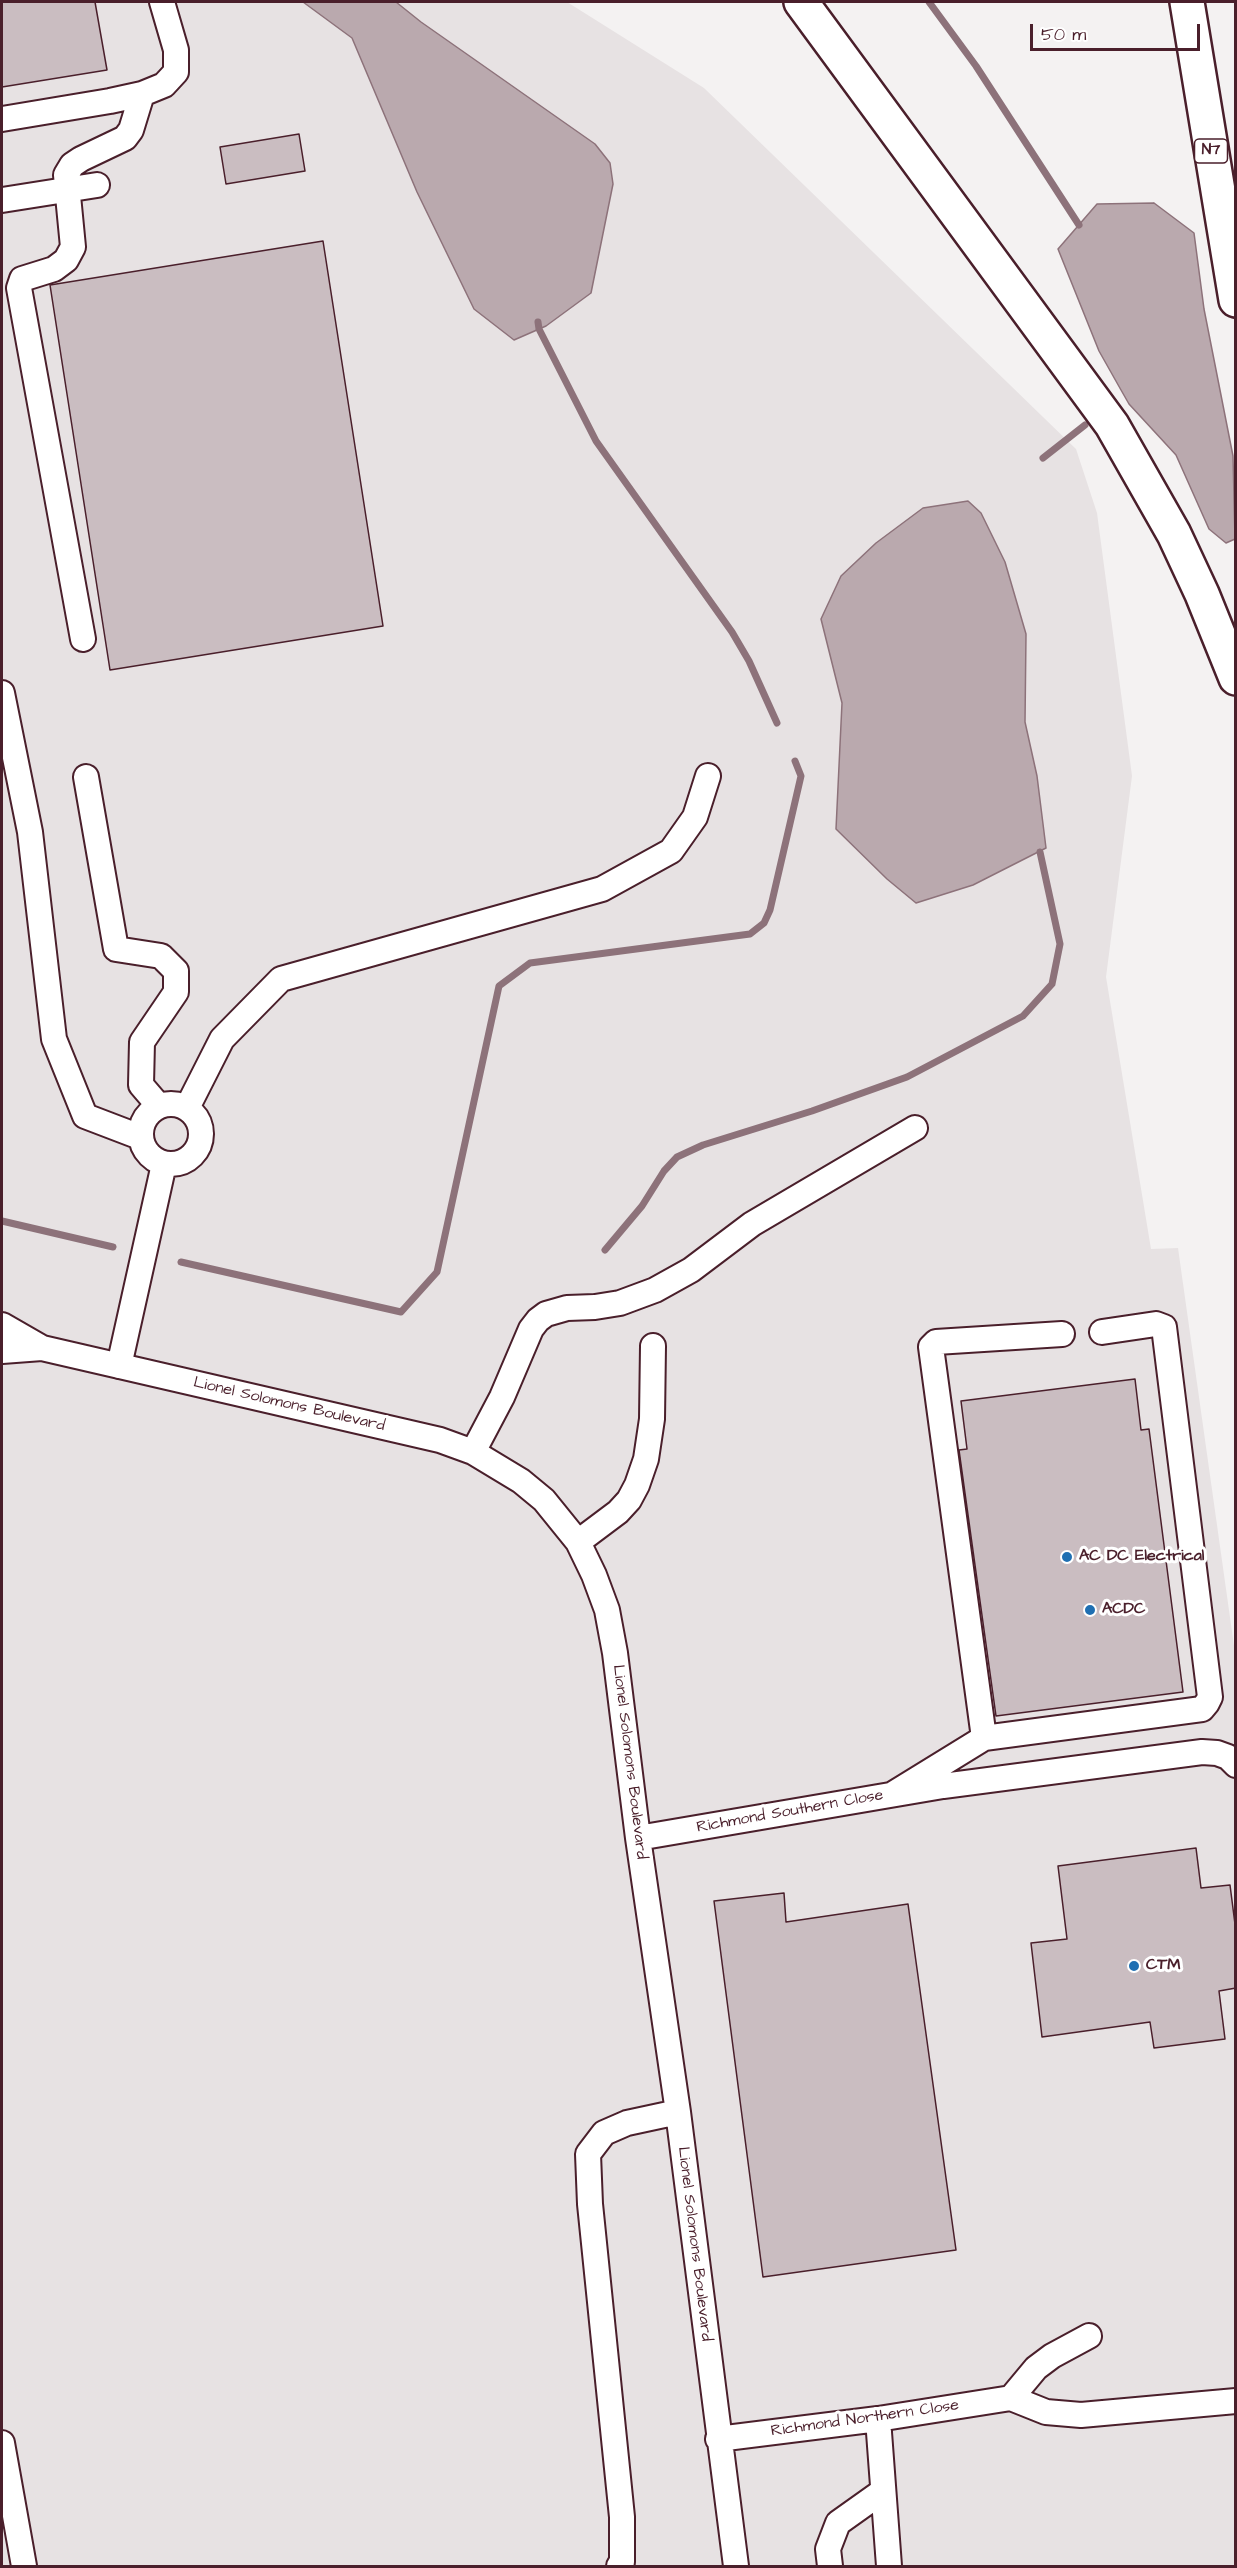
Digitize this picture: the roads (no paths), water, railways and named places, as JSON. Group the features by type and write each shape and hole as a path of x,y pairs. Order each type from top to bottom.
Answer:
{"highway":[{"path":"801,2 1112,425 1174,534 1202,594 1236,678"},
{"name":"N7","path":"1187,2 1236,300"}],"street":[{"path":"2,119 142,94 164,85 176,72 176,50 162,2"},
{"path":"83,639 19,288 22,279 54,268 66,260 73,247 73,230 66,190 66,175 72,165 125,138 132,130 142,94"},
{"path":"2,200 97,185"},
{"path":"2,693 30,832 54,1039 85,1116 140,1137"},
{"path":"187,1108 222,1039 281,979 602,889 671,851 695,817 708,776"},
{"path":"86,777 116,949 161,956 176,971 176,992 142,1042 141,1085 159,1106"},
{"path":"168,1104 187,1108 199,1122 201,1141 191,1157 174,1165 164,1164 148,1155 140,1137 145,1119 159,1106 168,1104"},
{"path":"473,1452 502,1397 531,1329 546,1314 567,1308 595,1307 620,1302 655,1290 691,1270 752,1224 915,1128"},
{"path":"119,1366 164,1164"},
{"path":"893,1794 984,1738 1202,1709 1210,1697 1164,1327 1156,1324 1102,1332"},
{"name":"Lionel Solomons Boulevard","path":"2,1325 42,1348 440,1440 473,1452 521,1480 544,1500 578,1542 607,1610 615,1653 638,1838 678,2112 736,2566"},
{"path":"984,1738 931,1347 936,1342 1062,1334"},
{"path":"578,1542 618,1512 629,1500 637,1485 646,1459 652,1419 653,1346"},
{"name":"Lionel Solomons Boulevard","path":"2,1351 42,1348"},
{"name":"Richmond Southern Close","path":"638,1838 943,1786 1202,1752 1217,1753 1228,1757 1236,1765"},
{"path":"620,2566 622,2562 622,2517 590,2204 588,2154 604,2133 627,2123 678,2112"},
{"path":"1089,2336 1063,2349 1036,2368 1011,2398 1046,2412 1081,2415 1236,2401"},
{"name":"Richmond Northern Close","path":"718,2439 878,2419 1011,2398"},
{"path":"878,2419 889,2566"},
{"path":"2,2443 24,2566"},
{"path":"830,2566 828,2549 838,2523 883,2491"}],"waterway":[{"path":"929,2 976,66 1079,225"},
{"path":"538,322 539,329 596,441 732,632 749,661 777,723"},
{"path":"1043,458 1085,425"},
{"path":"181,1262 401,1312 437,1272 499,986 530,963 750,934 764,923 770,910 801,776 795,761"},
{"path":"605,1250 642,1206 664,1171 677,1157 703,1145 812,1111 907,1077 1023,1016 1052,984 1060,944 1040,852"},
{"path":"2,1221 113,1247"}],"place":[{"name":"AC DC Electrical","path":"1067,1557"},
{"name":"ACDC","path":"1090,1610"},
{"name":"CTM","path":"1134,1966"}]}
